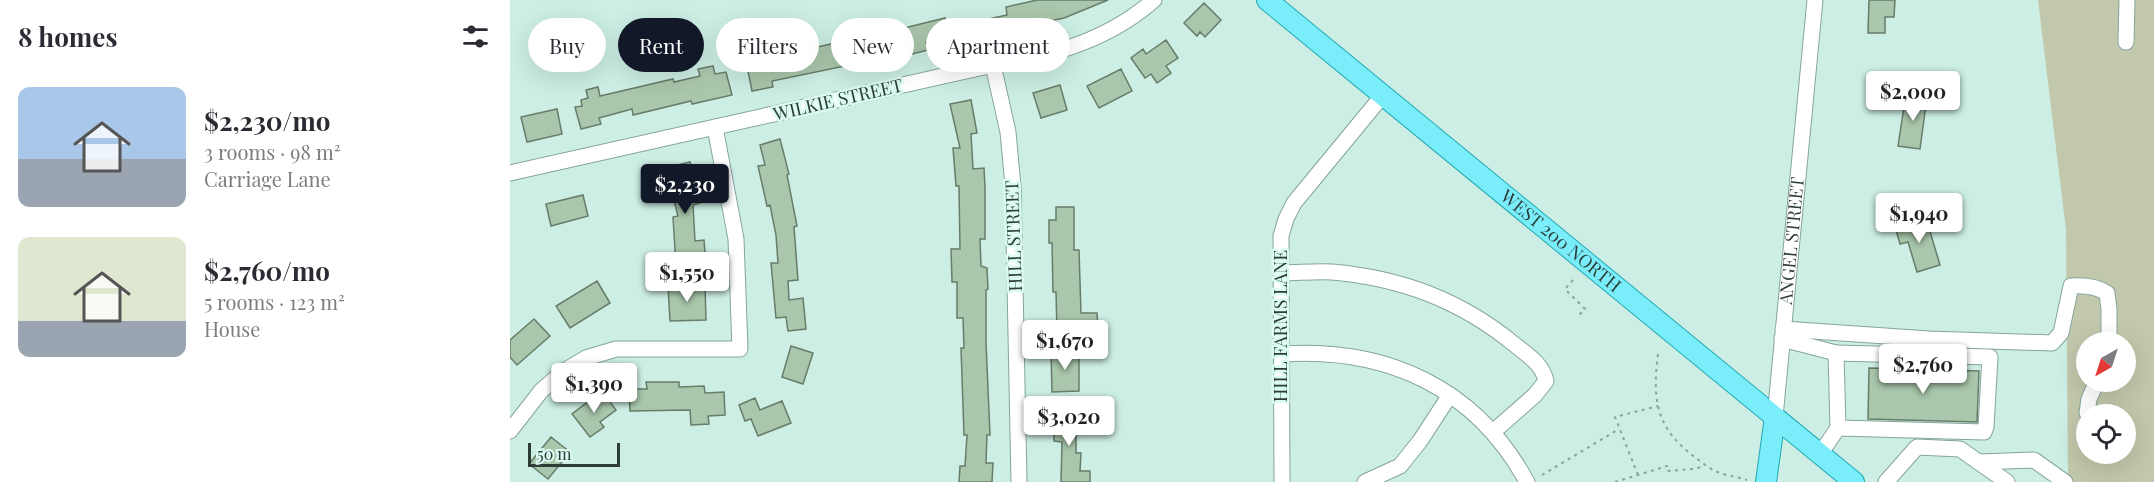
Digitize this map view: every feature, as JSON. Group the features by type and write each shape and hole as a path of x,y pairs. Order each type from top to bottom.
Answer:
{"main road":[{"name":"WEST 200 NORTH","path":"1267,0 1854,482"},
{"name":"ANGEL STREET","path":"1757,481 1774,417"}],"street":[{"name":"WILKIE STREET","path":"1070,47 1120,26 1154,0"},
{"name":"ANGEL STREET","path":"1774,417 1815,0"},
{"path":"2126,42 2127,0"},
{"name":"WILKIE STREET","path":"510,173 962,72"},
{"name":"HILL STREET","path":"995,72 1008,132 1013,186 1019,482"},
{"name":"HILL FARMS LANE","path":"1282,482 1281,236 1294,203 1383,95"},
{"path":"510,431 541,391 564,371 586,358 616,349 740,349 736,239 715,127"},
{"path":"1281,273 1337,273 1383,280 1423,290 1478,318 1503,335 1537,363 1544,372 1546,381 1493,432"},
{"path":"1783,334 2052,343 2061,333 2071,286 2080,285 2100,288 2107,293 2109,332"},
{"path":"1783,334 1836,353 1990,357 1984,432 1838,428"},
{"path":"1282,354 1335,353 1393,366 1424,378 1473,412 1493,432 1517,463 1527,482"},
{"path":"1820,454 1838,428 1836,353"},
{"path":"1365,482 1400,466 1420,441 1450,395"},
{"path":"1886,482 1917,447 1960,449 2007,482"},
{"path":"1979,462 2034,460 2065,482"}],"path":[{"path":"1573,280 1565,289 1585,309 1578,316"},
{"path":"1658,354 1655,377 1658,406 1671,437 1705,465 1718,472 1757,481"},
{"path":"1638,475 1615,417 1658,406"},
{"path":"1542,475 1619,429"},
{"path":"1615,482 1666,466 1667,471 1694,469 1705,465"}],"green space":[{"path":"2038,0 2154,0 2154,482 2068,482 2066,230"}],"building":[{"path":"1037,0 1108,0 1064,18 993,18 1007,15 1006,7"},
{"path":"1869,0 1895,0 1894,17 1885,17 1885,33 1868,33"},
{"path":"1204,3 1221,20 1205,37 1200,32 1197,36 1184,23"},
{"path":"926,23 926,51 914,54 914,26"},
{"path":"1166,40 1178,58 1166,66 1171,73 1157,83 1151,74 1145,78 1131,58 1143,49 1146,54"},
{"path":"831,44 831,69 819,71 819,47"},
{"path":"713,66 715,74 726,72 732,95 692,104 691,101 633,115 632,109 599,118 601,124 581,129 575,107 582,106 581,100 588,98 586,90 598,87 600,96 673,79 674,82 700,76 699,72 704,72 704,68"},
{"path":"1121,69 1132,91 1099,108 1087,86"},
{"path":"748,72 816,72 772,81 773,87 752,91"},
{"path":"1060,85 1067,110 1041,118 1033,93"},
{"path":"1906,94 1927,97 1920,149 1898,146"},
{"path":"971,100 977,133 971,134 973,169 984,168 985,239 980,239 981,266 987,268 986,342 990,435 987,435 986,463 993,463 992,482 959,482 960,466 965,466 967,435 964,435 961,348 964,348 963,318 957,318 957,282 952,282 951,249 960,249 959,186 956,186 953,148 960,148 950,104"},
{"path":"557,109 562,134 527,142 521,117"},
{"path":"780,139 789,174 787,175 797,226 794,227 798,280 788,281 789,300 803,298 806,329 788,331 786,317 776,318 771,263 778,263 776,235 758,166 765,165 760,145"},
{"path":"690,162 700,203 693,205 695,241 704,240 706,264 676,266 673,217 678,216 671,189 666,190 661,169"},
{"path":"583,195 588,216 551,226 546,204"},
{"path":"1056,207 1074,207 1074,250 1079,250 1081,313 1097,313 1098,332 1057,333 1052,243 1049,243 1049,220 1056,220"},
{"path":"1926,218 1940,265 1917,272 1908,242 1900,244 1895,226"},
{"path":"597,281 610,303 570,328 556,306"},
{"path":"705,285 706,320 670,321 668,286"},
{"path":"534,319 550,336 517,365 510,357 510,340"},
{"path":"791,346 813,353 803,384 782,377"},
{"path":"1051,351 1079,351 1079,391 1052,392"},
{"path":"1869,368 1979,371 1977,422 1868,419"},
{"path":"646,382 679,382 679,387 704,386 705,393 724,392 725,415 708,416 709,424 691,425 690,410 630,411 629,389 647,389"},
{"path":"602,391 616,410 600,422 604,427 590,437 572,414"},
{"path":"755,398 760,410 782,401 791,423 758,436 751,419 745,421 739,405"},
{"path":"1054,409 1076,410 1076,453 1081,453 1080,471 1090,471 1090,482 1061,482 1062,442 1054,441"},
{"path":"551,437 570,452 548,479 529,464"}]}
